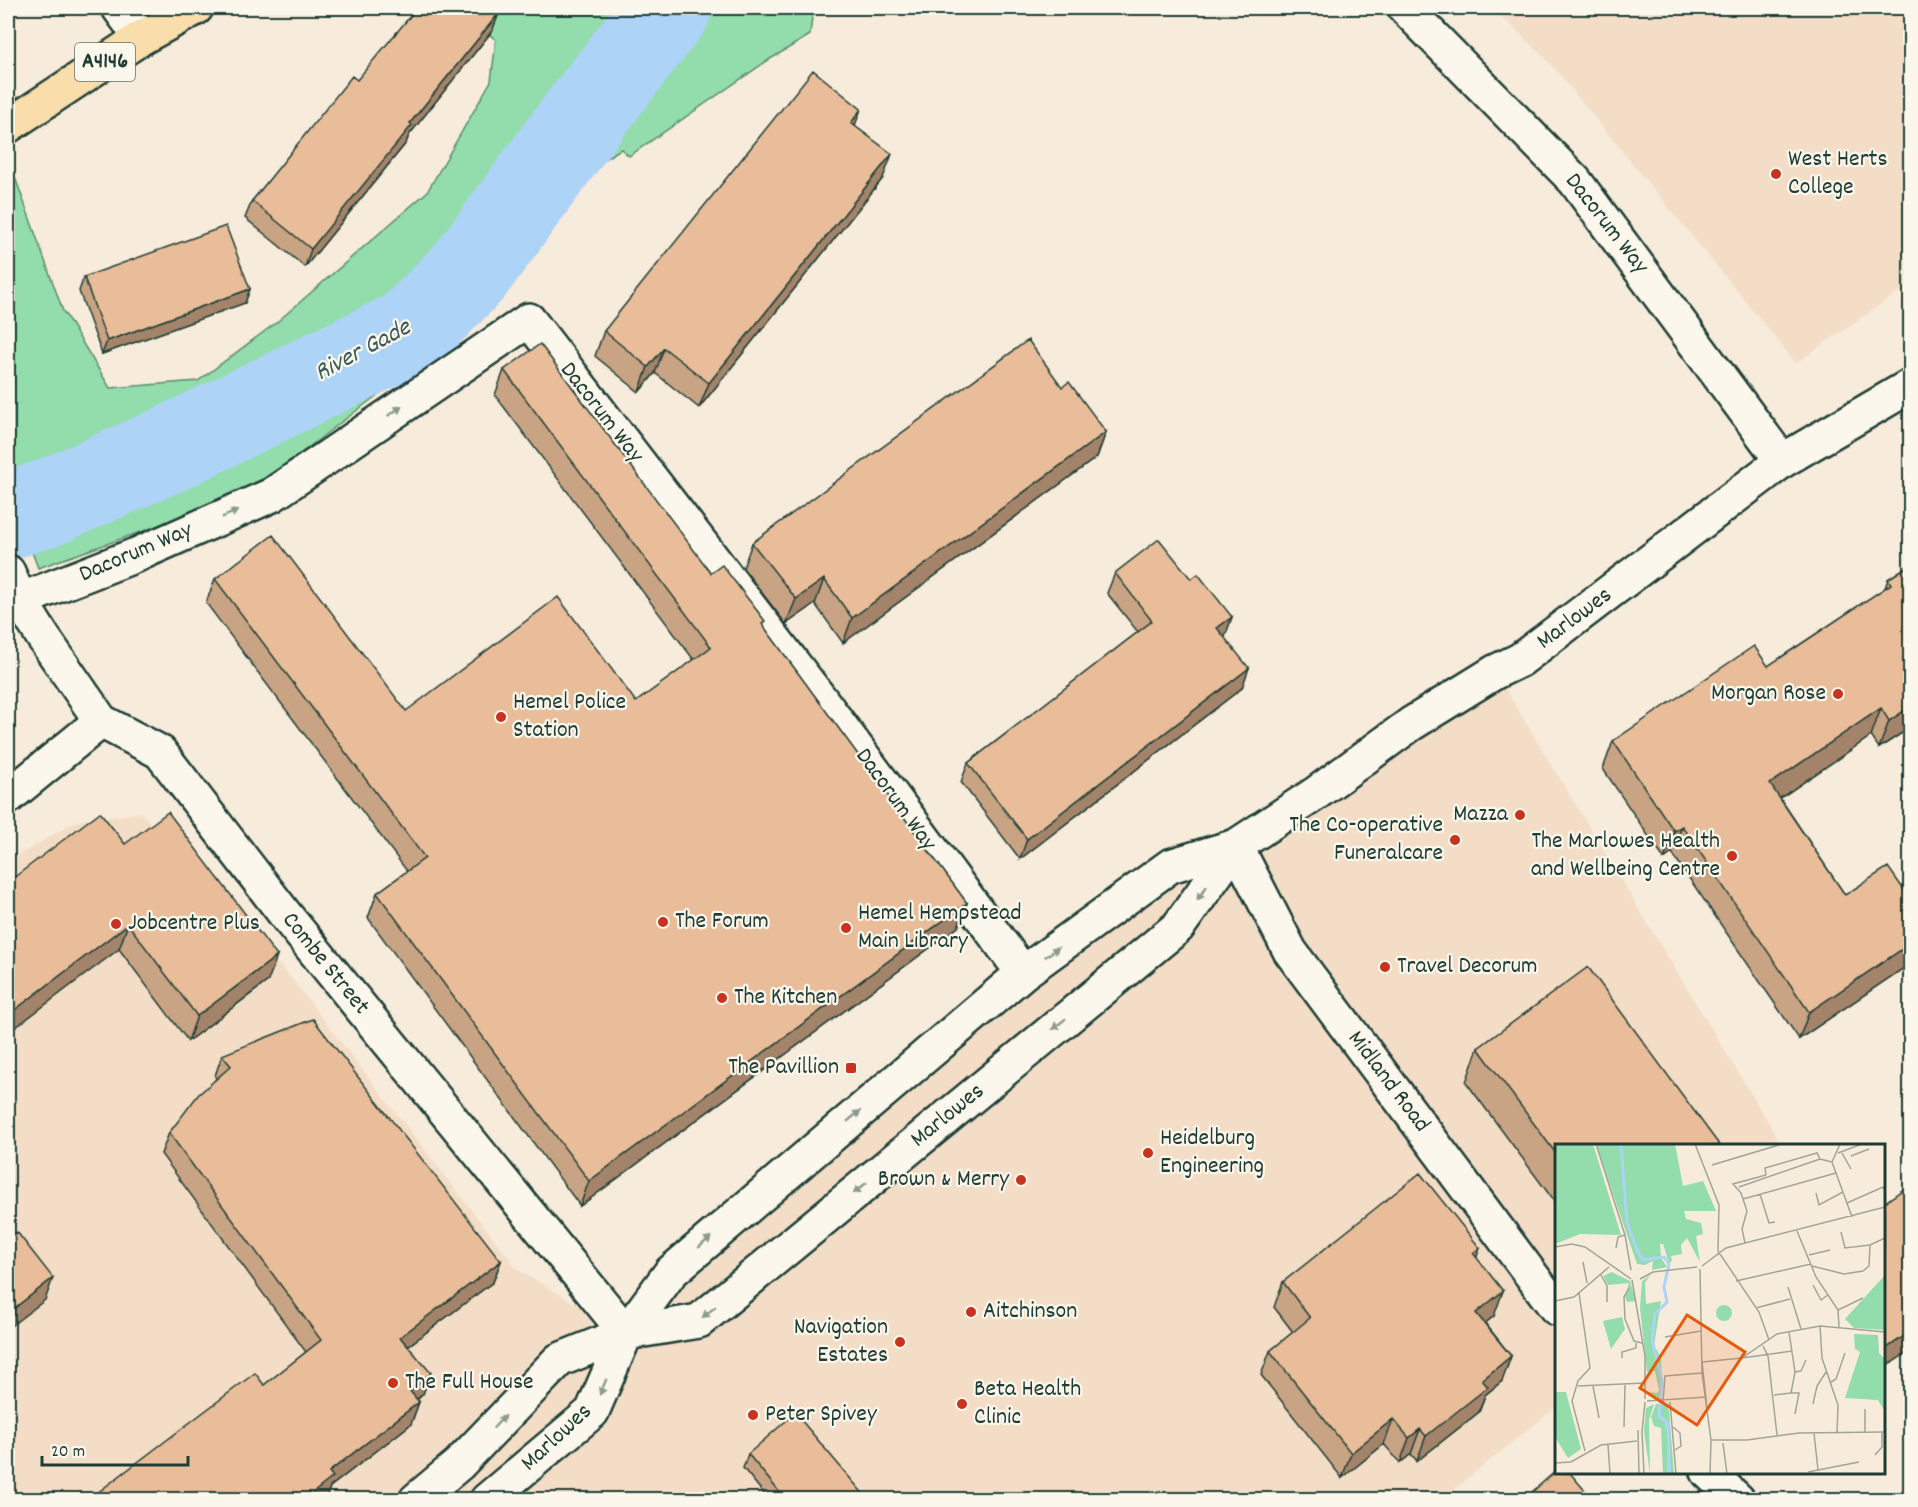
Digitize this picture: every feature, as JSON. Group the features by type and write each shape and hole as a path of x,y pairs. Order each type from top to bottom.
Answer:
{"main road":[{"name":"A4146","path":"8,126 141,38 196,8"}],"street":[{"path":"119,8 141,38"},
{"name":"Dacorum Way","path":"1405,8 1575,181 1782,461"},
{"name":"Dacorum Way","path":"14,586 136,555 272,495 529,320 822,701 1023,973"},
{"name":"Marlowes","path":"487,1500 592,1412 626,1334 671,1272 1023,973 1170,866 1236,846 1315,794 1411,724 1495,672 1520,660 1782,461 1911,386"},
{"name":"Combe Street","path":"14,586 100,721 160,752 287,917 626,1334"},
{"path":"8,797 100,721"},
{"name":"Marlowes","path":"416,1500 459,1464 559,1360 626,1334 699,1321 1178,927 1236,846"},
{"name":"Midland Road","path":"1236,846 1290,951 1555,1305"},
{"path":"1709,1474 1738,1500"}],"shaded area":[{"name":"West Herts College","path":"1493,8 1910,8 1910,284 1796,363 1550,63"},
{"path":"1495,672 1781,1144 1555,1144 1555,1408 1442,1499 8,1499 8,861 77,821 141,813 292,979 518,1270 626,1333 979,1007"}],"green space":[{"path":"458,8 813,8 810,35 767,61 629,156 621,149 584,171 482,284 484,316 249,494 38,568 8,488 8,189 16,180 63,311 110,388 198,381 277,322 427,192 491,81 496,40"}],"building":[{"path":"417,8 491,8 499,13 311,249 252,201 352,76 357,80"},
{"path":"813,70 861,109 851,123 892,154 709,383 664,348 648,367 604,331"},
{"path":"226,226 250,289 107,341 84,277"},
{"path":"1028,340 1062,387 1069,382 1106,432 852,618 824,579 796,599 752,543"},
{"name":"The Forum","path":"540,344 711,573 722,565 765,621 762,624 967,903 589,1181 377,893 425,858 215,579 273,535 406,711 558,597 636,702 711,647 504,370"},
{"path":"1159,539 1191,579 1198,574 1232,617 1217,628 1249,668 1027,839 968,763 1152,621 1115,573"},
{"path":"1911,564 1911,706 1889,721 1881,708 1770,784 1845,895 1888,867 1911,900 1911,943 1809,1012 1682,826 1674,831 1613,741 1754,646 1768,666 1891,584 1888,579"},
{"name":"Jobcentre Plus","path":"100,812 125,844 168,812 277,956 197,1016 128,924 8,1015 8,882"},
{"path":"1588,967 1719,1144 1555,1144 1555,1152 1478,1048"},
{"path":"313,1019 501,1261 400,1337 431,1373 410,1391 419,1402 329,1472 333,1477 304,1500 88,1500 255,1373 264,1385 321,1340 169,1133 198,1095 231,1066 222,1055"},
{"path":"1420,1173 1480,1248 1473,1253 1503,1291 1476,1313 1511,1356 1482,1380 1488,1387 1426,1436 1420,1429 1409,1438 1393,1419 1351,1453 1270,1351 1310,1318 1283,1282"},
{"path":"1911,1184 1911,1331 1885,1349 1885,1202"},
{"path":"17,1232 53,1278 8,1313 8,1239"},
{"path":"795,1413 865,1496 861,1500 786,1500 748,1454"},
{"path":"1555,1472 1555,1474 1571,1474 1593,1500 1523,1500"}],"waterway":[{"name":"River Gade","path":"8,516 50,502 170,449 411,331 470,271 575,128 668,8"}],"place":[{"name":"West Herts College","path":"1776,174"},
{"name":"Morgan Rose","path":"1838,694"},
{"name":"Hemel Police Station","path":"501,717"},
{"name":"Mazza","path":"1520,815"},
{"name":"The Co-operative Funeralcare","path":"1455,840"},
{"name":"The Marlowes Health and Wellbeing Centre","path":"1732,856"},
{"name":"The Forum","path":"663,922"},
{"name":"Jobcentre Plus","path":"116,924"},
{"name":"Hemel Hempstead Main Library","path":"846,928"},
{"name":"Travel Decorum","path":"1385,967"},
{"name":"The Kitchen","path":"722,998"},
{"name":"The Pavillion","path":"851,1068"},
{"name":"Heidelburg Engineering","path":"1148,1153"},
{"name":"Brown & Merry","path":"1021,1180"},
{"name":"Aitchinson","path":"971,1312"},
{"name":"Navigation Estates","path":"900,1342"},
{"name":"The Full House","path":"393,1383"},
{"name":"Beta Health Clinic","path":"962,1404"},
{"name":"Peter Spivey","path":"753,1415"}]}
